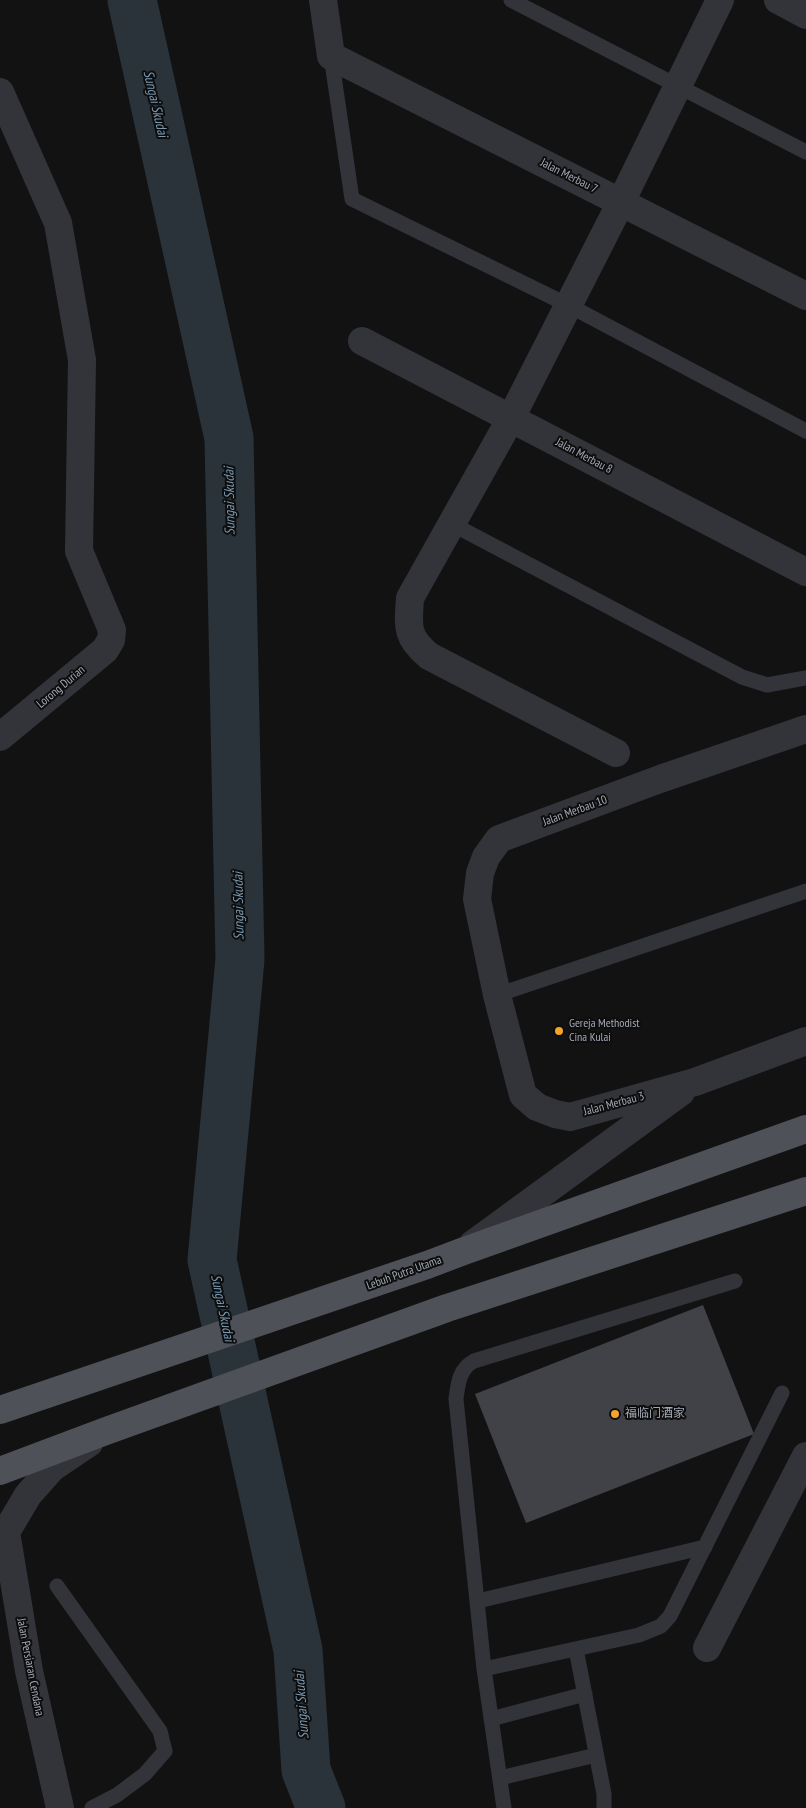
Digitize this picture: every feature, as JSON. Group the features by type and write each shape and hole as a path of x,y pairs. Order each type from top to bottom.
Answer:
{"main road":[{"name":"Lebuh Putra Utama","path":"0,1410 428,1265 806,1129"},
{"path":"0,1471 447,1308 806,1191"}],"street":[{"path":"323,0 332,56"},
{"path":"616,754 429,656 414,644 408,623 410,598 511,418 621,202 720,0"},
{"path":"778,0 806,15"},
{"name":"Jalan Merbau 7","path":"332,56 806,296"},
{"path":"0,92 8,136"},
{"name":"Lorong Durian","path":"0,737 105,650 111,640 112,630 79,551 82,360 58,223 8,136"},
{"name":"Jalan Merbau 8","path":"362,341 806,572"},
{"name":"Jalan Merbau 10","path":"497,995 477,899 480,873 486,857 499,839 806,729"},
{"name":"Jalan Merbau 3","path":"497,995 523,1095 537,1107 555,1114 570,1116 695,1082 806,1041"},
{"path":"464,1251 695,1082"},
{"path":"3,1531 28,1494 52,1468 106,1431"},
{"path":"706,1648 806,1456"},
{"name":"Jalan Persiaran Cendana","path":"3,1531 29,1671 60,1808"}],"lane":[{"path":"511,0 806,152"},
{"path":"332,56 352,199 568,305 806,430"},
{"path":"452,524 742,677 767,685 806,678"},
{"path":"497,995 806,891"},
{"path":"504,1808 484,1669 456,1399 459,1380 467,1365 474,1361 735,1281"},
{"path":"484,1669 639,1635 661,1626 670,1616 782,1393"},
{"path":"478,1601 705,1547"},
{"path":"57,1586 160,1731 165,1751 145,1774 117,1795 92,1808"},
{"path":"576,1649 604,1794 604,1808"},
{"path":"491,1719 585,1694"},
{"path":"500,1778 596,1755"}],"building":[{"name":"福临门酒家","path":"703,1305 754,1434 526,1523 475,1394"}],"waterway":[{"name":"Sungai Skudai","path":"132,0 229,438 240,959 212,1260 298,1650 306,1770 321,1808"}],"place":[{"name":"Gereja Methodist Cina Kulai","path":"559,1031"},
{"name":"福临门酒家","path":"615,1414"}]}
